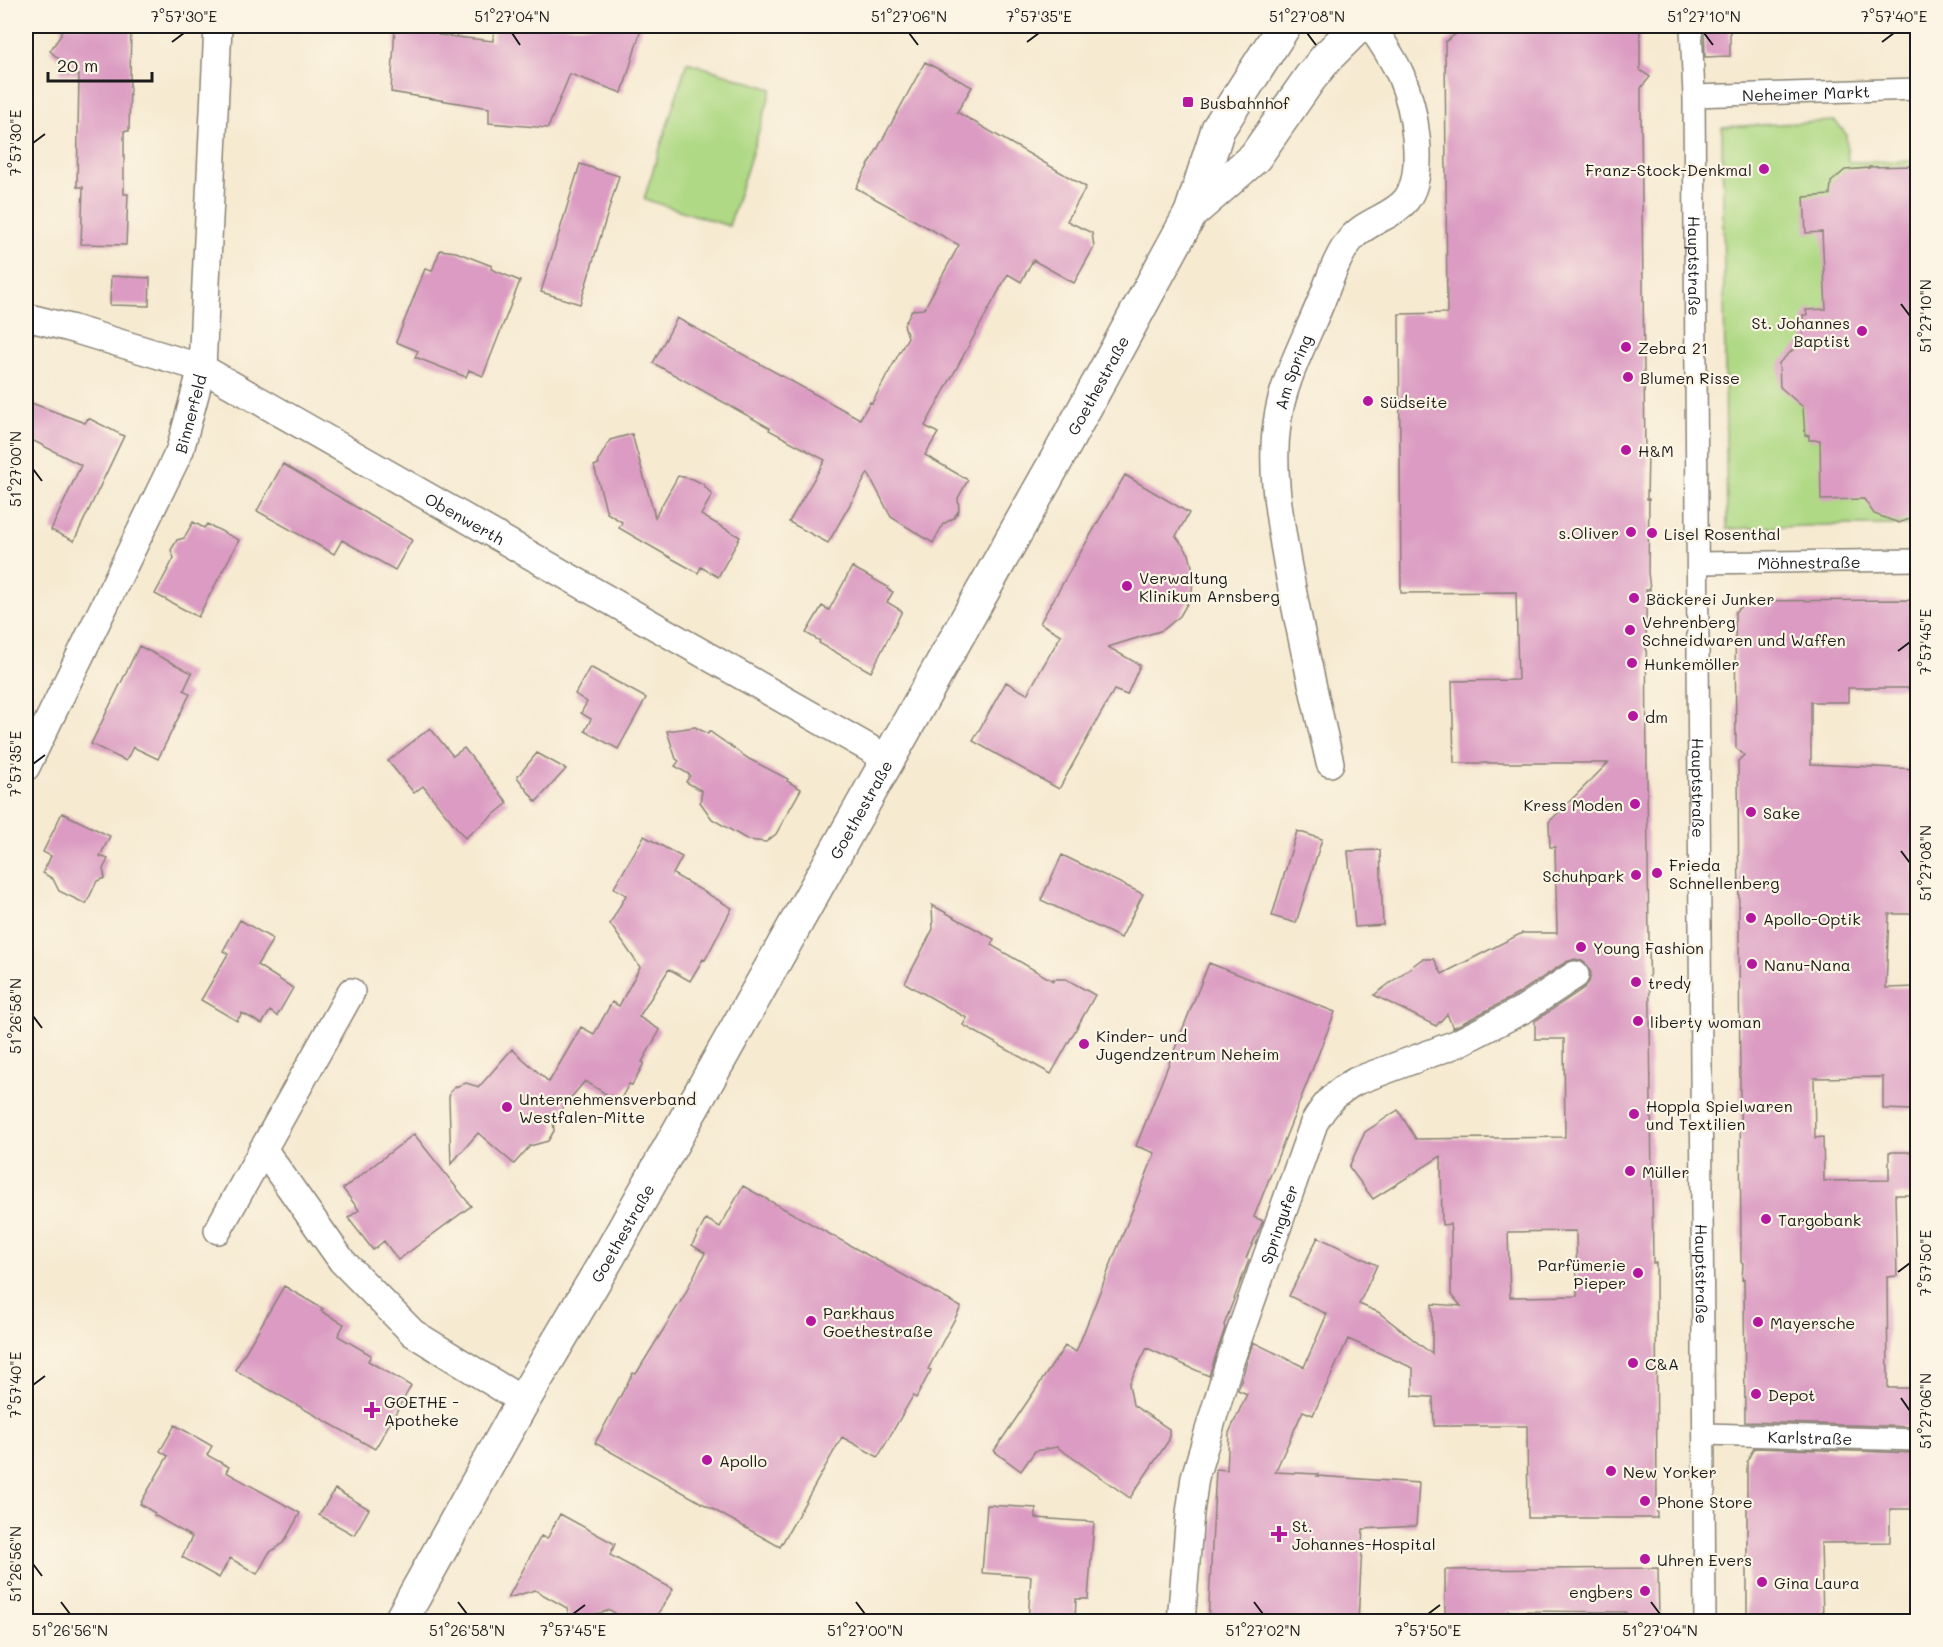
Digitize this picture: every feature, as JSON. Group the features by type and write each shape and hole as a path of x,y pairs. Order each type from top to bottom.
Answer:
{"street":[{"name":"Binnerfeld","path":"26,767 180,450 202,368 218,26"},
{"name":"Goethestraße","path":"400,1622 1058,459 1191,213 1218,129 1284,26"},
{"name":"Goethestraße","path":"1191,213 1255,157 1310,78 1358,26"},
{"name":"Am Spring","path":"1330,763 1289,572 1276,486 1275,440 1281,405 1295,361 1344,248 1358,232 1399,207 1406,200 1412,191 1416,174 1417,157 1410,102 1400,74 1371,26"},
{"name":"Hauptstraße","path":"1691,26 1695,96 1705,1622"},
{"name":"Neheimer Markt","path":"1695,96 1917,89"},
{"name":"Obenwerth","path":"26,317 202,368 888,759"},
{"name":"Möhnestraße","path":"1699,563 1917,560"},
{"name":"Springufer","path":"1181,1622 1195,1478 1228,1367 1314,1123 1324,1106 1338,1092 1356,1080 1456,1044 1524,1009 1575,975"},
{"path":"218,1230 351,992"},
{"path":"263,1149 342,1261 413,1333 523,1401"},
{"name":"Karlstraße","path":"1704,1434 1917,1440"}],"green space":[{"path":"687,62 772,89 729,226 644,199"},
{"path":"1835,121 1846,134 1848,162 1917,161 1917,525 1829,525 1727,529 1722,127"}],"building":[{"path":"62,26 131,26 129,131 124,131 124,194 128,194 126,245 81,244 83,187 77,187 79,75 60,74 61,61 50,51 61,35"},
{"path":"395,26 438,26 438,35 493,41 494,26 642,26 622,93 570,74 548,128 489,123 489,108 391,92"},
{"path":"1467,26 1640,26 1640,70 1650,77 1641,88 1641,119 1645,453 1648,453 1647,499 1649,499 1648,572 1650,590 1646,590 1647,779 1653,1263 1656,1263 1657,1518 1528,1518 1527,1426 1434,1426 1433,1397 1413,1396 1413,1368 1348,1339 1313,1415 1303,1411 1275,1472 1419,1483 1416,1526 1363,1529 1358,1622 1208,1622 1216,1469 1227,1470 1229,1433 1247,1394 1238,1390 1253,1342 1304,1367 1327,1314 1289,1296 1318,1237 1377,1265 1359,1304 1378,1312 1432,1354 1432,1304 1461,1306 1451,1294 1451,1232 1450,1224 1442,1225 1441,1156 1373,1199 1349,1167 1365,1132 1398,1110 1416,1139 1565,1137 1564,1039 1535,1039 1535,1021 1584,988 1589,982 1591,973 1582,961 1575,959 1566,962 1516,995 1453,1028 1447,1014 1436,1026 1374,995 1422,959 1434,959 1442,974 1522,933 1557,933 1555,847 1550,847 1549,822 1608,763 1454,763 1452,681 1518,680 1516,592 1401,593 1399,314 1447,313 1445,42","holes":["1576,1231 1577,1296 1510,1297 1508,1232"]},
{"path":"1704,26 1730,26 1730,56 1705,57"},
{"path":"925,62 972,87 957,112 1086,187 1067,221 1092,233 1094,247 1074,283 1033,260 1021,282 1008,274 925,426 938,433 925,455 968,480 958,498 959,510 954,518 943,524 933,543 891,517 868,473 828,543 789,522 825,460 653,363 677,318 860,419 870,402 872,403 908,337 904,325 912,310 924,309 959,245 856,188"},
{"path":"580,164 619,176 580,304 541,292"},
{"name":"St. Johannes Baptist","path":"1914,166 1917,170 1917,516 1899,523 1874,514 1864,499 1821,500 1820,440 1809,440 1809,435 1805,436 1803,407 1780,387 1779,363 1800,343 1803,343 1803,315 1807,315 1806,310 1826,309 1822,232 1806,233 1804,197 1830,195 1831,182 1845,170"},
{"path":"440,250 456,252 492,266 491,269 520,281 483,376 469,370 466,377 415,357 418,351 396,342 425,269 432,271"},
{"path":"111,276 150,278 149,306 110,305"},
{"path":"26,401 85,423 88,418 124,436 74,541 51,530 81,465 26,437"},
{"path":"632,434 655,517 678,476 693,479 703,484 712,495 701,515 740,537 718,577 701,567 698,573 671,558 619,528 622,522 607,513 594,466 599,464 598,461 610,440"},
{"path":"283,464 412,540 395,570 342,540 334,554 257,511"},
{"name":"Verwaltung Klinikum Arnsberg","path":"1125,475 1189,513 1176,536 1189,554 1194,575 1191,597 1180,616 1163,630 1108,647 1140,665 1127,695 1114,690 1059,789 973,741 1006,682 1027,694 1061,635 1040,623"},
{"path":"193,522 204,528 207,524 239,540 198,617 155,594 174,558 171,550 177,540 184,538"},
{"path":"852,567 888,587 887,589 893,592 887,602 902,611 871,672 819,643 820,641 806,633 822,606 829,610"},
{"path":"1917,600 1917,654 1910,654 1910,688 1848,688 1848,702 1811,702 1811,764 1917,769 1917,826 1913,826 1917,914 1889,914 1886,988 1917,987 1917,1056 1914,1056 1913,1110 1883,1109 1883,1077 1814,1078 1815,1138 1823,1137 1824,1181 1889,1180 1889,1152 1917,1152 1917,1195 1895,1195 1897,1276 1887,1277 1888,1388 1917,1388 1917,1427 1745,1422 1744,1279 1742,1280 1743,1263 1741,1262 1738,761 1744,755 1736,748 1735,612 1747,601"},
{"path":"139,646 192,673 184,690 190,694 158,759 133,747 126,761 91,744"},
{"path":"590,667 646,698 618,749 585,731 591,719 581,713 587,702 575,694"},
{"path":"695,727 708,734 709,731 749,759 788,779 787,781 801,789 776,834 766,842 748,840 712,819 700,802 702,791 686,782 690,775 675,766 679,761 676,759 667,731"},
{"path":"430,728 453,756 464,748 508,803 465,838 423,786 414,793 388,761"},
{"path":"537,753 566,769 536,802 517,777"},
{"path":"62,813 110,836 100,856 108,859 103,869 105,878 97,881 86,904 59,891 53,879 43,873 51,856 43,852"},
{"path":"1297,831 1322,839 1296,923 1272,916"},
{"path":"644,836 682,857 673,874 732,908 705,960 703,959 690,981 669,969 639,1017 660,1030 632,1085 629,1084 619,1102 585,1081 553,1119 554,1131 548,1141 530,1146 514,1164 478,1133 451,1164 449,1098 450,1092 455,1087 466,1083 479,1087 512,1049 549,1082 581,1027 594,1034 612,1002 619,1006 640,967 610,924 626,895 614,888"},
{"path":"1380,850 1383,925 1355,927 1348,851"},
{"path":"1062,855 1143,894 1121,938 1041,900"},
{"path":"932,905 994,939 991,945 1053,981 1053,979 1066,979 1095,995 1051,1074 963,1025 967,1018 905,983 933,929"},
{"path":"240,920 273,939 257,965 293,988 277,1016 270,1011 262,1024 242,1013 237,1021 201,1000 228,954 223,951"},
{"path":"1209,963 1335,1012 1254,1217 1263,1221 1246,1258 1249,1260 1224,1325 1225,1328 1209,1376 1147,1348 1129,1384 1133,1405 1169,1429 1169,1440 1130,1498 1057,1447 1035,1451 1021,1471 994,1451 1065,1346 1076,1352 1155,1153 1136,1146"},
{"path":"414,1134 471,1206 398,1260 384,1241 373,1250 348,1218 359,1210 343,1189"},
{"name":"Parkhaus Goethestraße","path":"743,1186 961,1307 928,1369 931,1370 916,1398 913,1396 878,1457 842,1437 780,1547 595,1443 633,1373 636,1374 684,1296 705,1253 692,1245 706,1219 720,1227"},
{"path":"284,1286 344,1324 338,1336 371,1355 368,1361 411,1386 375,1449 235,1370"},
{"path":"175,1425 212,1446 207,1455 229,1467 226,1472 300,1513 284,1542 269,1553 257,1574 230,1558 219,1578 182,1557 192,1537 140,1504 168,1456 160,1451"},
{"path":"1754,1448 1917,1453 1917,1509 1890,1509 1890,1542 1821,1543 1823,1618 1747,1619 1747,1461"},
{"path":"335,1489 369,1509 354,1535 319,1515"},
{"path":"987,1505 1036,1508 1036,1518 1094,1522 1088,1599 1076,1599 1075,1622 1028,1622 1031,1576 982,1573"},
{"path":"560,1514 615,1544 610,1555 673,1589 653,1622 629,1622 610,1610 570,1621 567,1608 535,1590 508,1598 541,1536 547,1539"},
{"path":"1658,1568 1659,1622 1625,1622 1626,1612 1508,1611 1508,1622 1445,1622 1445,1570"}],"place":[{"name":"Busbahnhof","path":"1188,102"},
{"name":"Franz-Stock-Denkmal","path":"1764,169"},
{"name":"St. Johannes Baptist","path":"1862,331"},
{"name":"Zebra 21","path":"1626,347"},
{"name":"Blumen Risse","path":"1628,377"},
{"name":"Südseite","path":"1368,401"},
{"name":"H&M","path":"1626,450"},
{"name":"s.Oliver","path":"1631,532"},
{"name":"Lisel Rosenthal","path":"1652,533"},
{"name":"Verwaltung Klinikum Arnsberg","path":"1127,586"},
{"name":"Bäckerei Junker","path":"1634,598"},
{"name":"Vehrenberg Schneidwaren und Waffen","path":"1630,630"},
{"name":"Hunkemöller","path":"1632,663"},
{"name":"dm","path":"1633,716"},
{"name":"Kress Moden","path":"1635,804"},
{"name":"Sake","path":"1751,812"},
{"name":"Frieda Schnellenberg","path":"1657,873"},
{"name":"Schuhpark","path":"1636,875"},
{"name":"Apollo-Optik","path":"1751,918"},
{"name":"Young Fashion","path":"1581,947"},
{"name":"Nanu-Nana","path":"1752,964"},
{"name":"tredy","path":"1636,982"},
{"name":"liberty woman","path":"1638,1021"},
{"name":"Kinder- und Jugendzentrum Neheim","path":"1084,1044"},
{"name":"Unternehmensverband Westfalen-Mitte","path":"507,1107"},
{"name":"Hoppla Spielwaren und Textilien","path":"1634,1114"},
{"name":"Müller","path":"1630,1171"},
{"name":"Targobank","path":"1766,1219"},
{"name":"Parfümerie Pieper","path":"1638,1273"},
{"name":"Parkhaus Goethestraße","path":"811,1321"},
{"name":"Mayersche","path":"1758,1322"},
{"name":"C&A","path":"1633,1363"},
{"name":"Depot","path":"1756,1394"},
{"name":"GOETHE - Apotheke","path":"372,1410"},
{"name":"Apollo","path":"707,1460"},
{"name":"New Yorker","path":"1611,1471"},
{"name":"Phone Store","path":"1645,1501"},
{"name":"St. Johannes-Hospital","path":"1279,1534"},
{"name":"Uhren Evers","path":"1645,1559"},
{"name":"Gina Laura","path":"1762,1582"},
{"name":"engbers","path":"1645,1591"}]}
